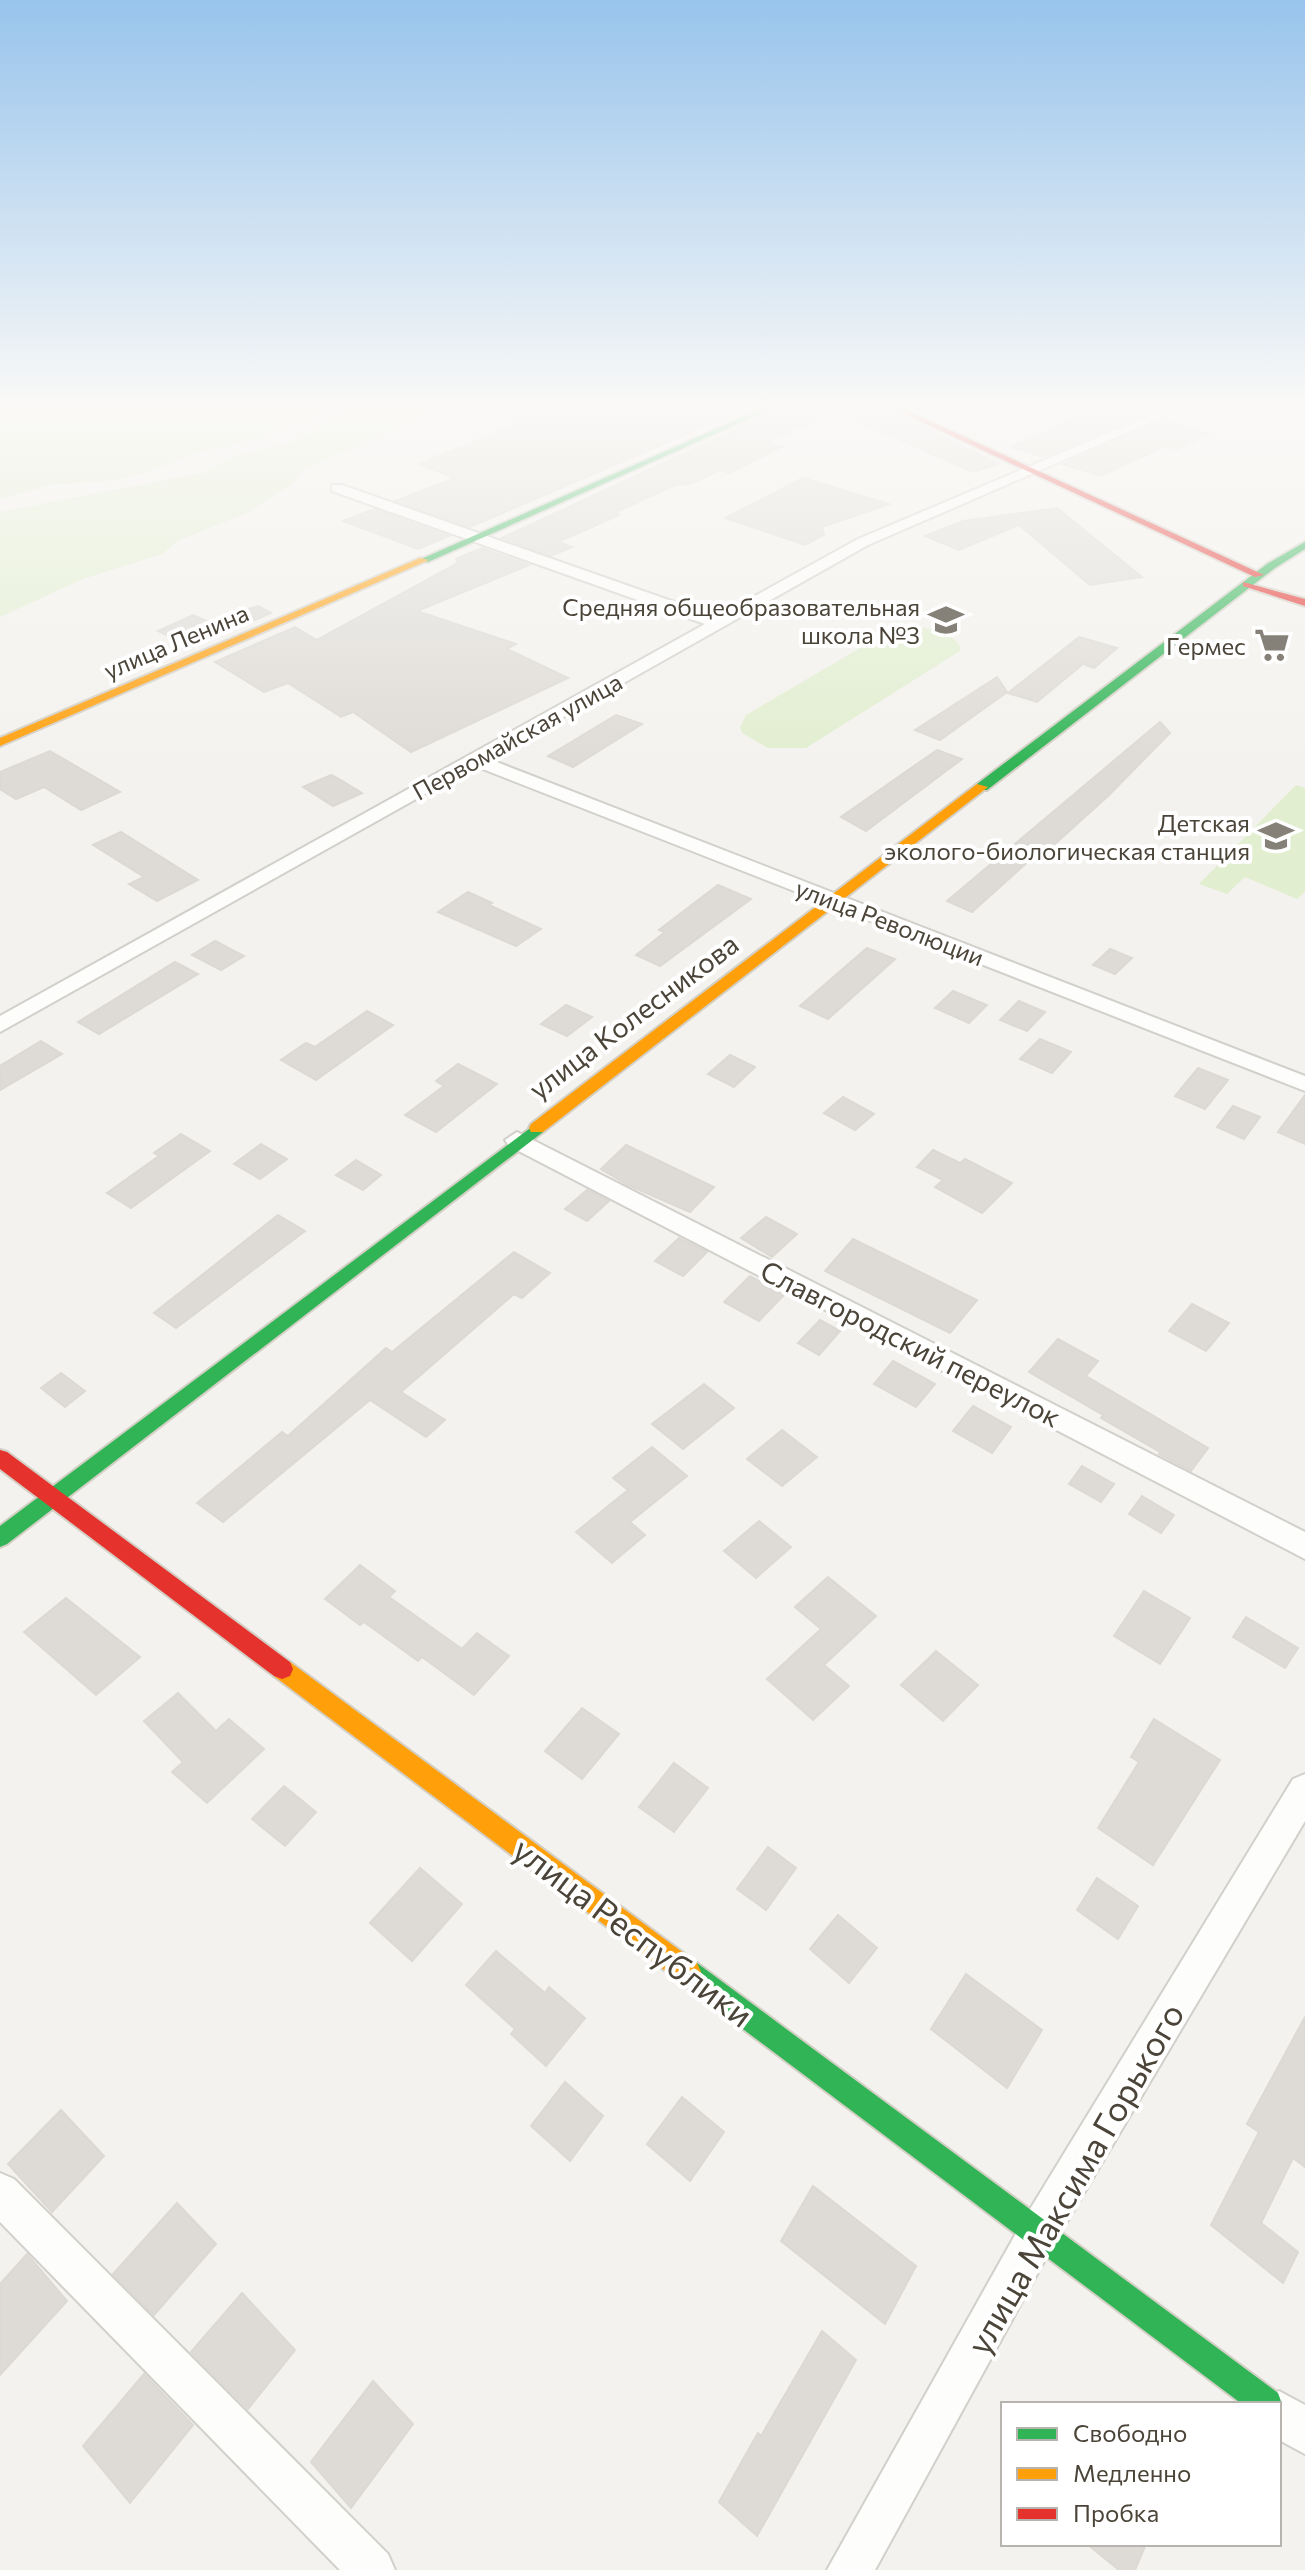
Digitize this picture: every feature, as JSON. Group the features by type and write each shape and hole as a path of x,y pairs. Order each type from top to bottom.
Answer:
{"street":[{"path":"456,529 718,623"},
{"name":"улица Ленина","path":"0,742 497,529"},
{"name":"Первомайская улица","path":"0,1025 863,542 894,529"},
{"path":"1160,529 1259,575 1305,603"},
{"name":"улица Колесникова","path":"0,1538 831,899 1259,575 1305,545"},
{"path":"1259,575 1294,572"},
{"name":"улица Революции","path":"475,760 1305,1084"},
{"name":"Славгородский переулок","path":"517,1140 1305,1546"},
{"name":"улица Республики","path":"0,1458 1264,2402"},
{"name":"улица Максима Горького","path":"850,2570 1038,2233 1305,1790"},
{"path":"0,2193 372,2570"},
{"path":"1281,2414 1305,2432"}],"green space":[{"path":"0,529 207,529 180,540 162,554 83,579 0,617"},
{"path":"909,627 944,633 955,640 960,651 806,748 768,748 742,733 740,727 746,715 889,631"},
{"name":"Детская эколого-биологическая станция","path":"1296,785 1305,788 1305,892 1297,899 1245,877 1227,894 1199,884"}],"building":[{"path":"364,529 429,529 449,536 418,549"},
{"path":"521,529 588,529 558,542 572,547 551,556 502,538"},
{"path":"757,529 822,529 824,535 805,545"},
{"path":"943,529 1010,529 959,550 925,536"},
{"path":"1024,529 1083,529 1142,577 1090,585"},
{"path":"482,548 529,565 417,611 516,644 507,649 568,678 411,752 353,712 341,717 288,683 264,692 215,662 295,627 317,640 458,563 456,559"},
{"path":"258,606 271,613 192,647 158,631 193,615 209,622"},
{"path":"1079,637 1117,648 1094,668 1083,664 1037,702 1008,693"},
{"path":"997,677 1007,692 940,740 915,730"},
{"path":"616,715 642,724 573,767 548,756"},
{"path":"1160,722 1170,733 1108,796 1036,861 1031,859 972,912 947,901"},
{"path":"937,750 962,759 866,831 841,817"},
{"path":"50,751 120,792 81,810 44,787 16,799 0,789 0,772"},
{"path":"331,775 362,793 333,806 303,787"},
{"path":"121,832 198,880 157,901 129,884 144,877 93,845"},
{"path":"718,885 751,899 660,966 636,955 665,932 659,930"},
{"path":"468,892 541,929 516,946 438,912"},
{"path":"215,941 244,956 221,970 192,955"},
{"path":"867,948 895,959 828,1019 800,1006"},
{"path":"1110,949 1132,958 1115,974 1093,965"},
{"path":"175,962 198,974 99,1034 78,1022"},
{"path":"953,991 987,1005 969,1023 935,1008"},
{"path":"1019,1001 1045,1012 1027,1031 1000,1020"},
{"path":"566,1005 592,1017 567,1036 541,1024"},
{"path":"367,1011 393,1025 316,1080 281,1060 306,1043 315,1047"},
{"path":"1040,1039 1071,1052 1052,1073 1020,1059"},
{"path":"41,1041 62,1054 0,1090 0,1066"},
{"path":"730,1055 755,1067 734,1087 708,1074"},
{"path":"458,1064 497,1084 436,1132 405,1115 444,1086 436,1081"},
{"path":"1198,1068 1228,1080 1205,1109 1175,1096"},
{"path":"1305,1095 1305,1144 1278,1132"},
{"path":"843,1097 874,1114 855,1130 824,1113"},
{"path":"1233,1106 1260,1117 1244,1139 1217,1127"},
{"path":"181,1134 210,1151 131,1208 107,1193 159,1156 154,1153"},
{"path":"261,1144 287,1159 260,1179 234,1164"},
{"path":"626,1145 714,1187 690,1212 628,1185 601,1169"},
{"path":"933,1150 960,1163 965,1159 1012,1183 982,1213 935,1187 943,1180 917,1167"},
{"path":"356,1160 381,1175 363,1190 336,1175"},
{"path":"587,1190 609,1201 587,1221 565,1209"},
{"path":"278,1215 305,1231 176,1328 154,1313"},
{"path":"766,1217 797,1234 772,1257 741,1238"},
{"path":"679,1238 707,1252 683,1276 655,1261"},
{"path":"853,1239 977,1300 950,1333 825,1271"},
{"path":"514,1252 550,1273 522,1298 514,1294 401,1392 445,1420 426,1437 370,1400 223,1522 197,1503 282,1432 288,1436 386,1348 392,1352"},
{"path":"750,1276 784,1295 759,1321 724,1302"},
{"path":"1192,1304 1229,1323 1206,1351 1169,1331"},
{"path":"820,1320 840,1331 819,1355 798,1343"},
{"path":"1058,1339 1098,1361 1086,1376 1208,1448 1191,1471 1029,1372"},
{"path":"893,1361 935,1384 916,1407 874,1384"},
{"path":"61,1373 85,1391 65,1407 41,1388"},
{"path":"704,1384 734,1408 683,1449 652,1424"},
{"path":"973,1406 1011,1427 992,1453 953,1431"},
{"path":"782,1430 817,1457 782,1486 747,1459"},
{"path":"652,1447 687,1476 630,1522 645,1535 612,1563 576,1532 628,1490 613,1478"},
{"path":"1082,1466 1114,1484 1101,1502 1069,1484"},
{"path":"1142,1496 1174,1515 1161,1533 1129,1514"},
{"path":"759,1521 791,1547 756,1578 724,1551"},
{"path":"360,1565 395,1591 389,1597 462,1649 477,1633 509,1656 474,1695 422,1657 418,1661 364,1622 360,1625 325,1599"},
{"path":"828,1577 876,1616 824,1665 849,1686 813,1720 767,1679 821,1629 795,1607"},
{"path":"1144,1591 1190,1618 1160,1664 1114,1636"},
{"path":"66,1598 140,1657 96,1695 24,1632"},
{"path":"1246,1617 1298,1648 1285,1668 1233,1637"},
{"path":"936,1651 978,1685 943,1721 901,1685"},
{"path":"178,1693 216,1731 229,1719 264,1749 207,1803 172,1772 183,1762 144,1721"},
{"path":"582,1708 619,1734 582,1779 545,1751"},
{"path":"1154,1719 1220,1760 1153,1865 1098,1828 1139,1762 1131,1757"},
{"path":"674,1763 708,1788 674,1832 639,1807"},
{"path":"284,1786 316,1812 285,1846 252,1819"},
{"path":"768,1847 796,1868 766,1910 737,1889"},
{"path":"420,1868 462,1904 412,1961 370,1923"},
{"path":"1097,1878 1138,1906 1118,1939 1077,1910"},
{"path":"838,1915 877,1948 849,1983 810,1949"},
{"path":"496,1951 545,1993 549,1987 585,2018 546,2066 511,2034 515,2029 466,1985"},
{"path":"966,1974 1042,2030 1007,2088 931,2029"},
{"path":"1305,2017 1305,2167 1293,2158 1261,2223 1298,2252 1283,2283 1211,2225 1259,2132 1247,2124"},
{"path":"565,2082 603,2116 570,2161 531,2126"},
{"path":"682,2097 724,2132 690,2181 647,2144"},
{"path":"61,2110 104,2156 52,2212 8,2164"},
{"path":"813,2186 916,2266 885,2324 781,2241"},
{"path":"177,2203 216,2244 154,2315 113,2274"},
{"path":"27,2254 67,2301 0,2375 0,2284"},
{"path":"242,2293 295,2350 248,2409 191,2352"},
{"path":"822,2331 856,2360 757,2536 719,2502"},
{"path":"144,2374 193,2425 130,2503 83,2446"},
{"path":"373,2381 413,2424 351,2508 311,2462"},
{"path":"1089,2546 1145,2546 1135,2570 1119,2570"}],"traffic: fast":[{"path":"424,560 495,529"},
{"path":"982,787 1271,566 1305,545"},
{"path":"0,1538 537,1128"},
{"path":"688,1972 1264,2402"}],"traffic: slow":[{"path":"0,742 424,560"},
{"path":"537,1128 982,787"},
{"path":"282,1669 688,1972"}],"traffic: jam":[{"path":"1159,529 1259,575"},
{"path":"1247,584 1305,603"},
{"path":"0,1458 282,1669"}],"place":[{"name":"Средняя общеобразовательная школа №3","path":"946,620"},
{"name":"Гермес","path":"1272,645"},
{"name":"Детская эколого-биологическая станция","path":"1276,836"}]}
